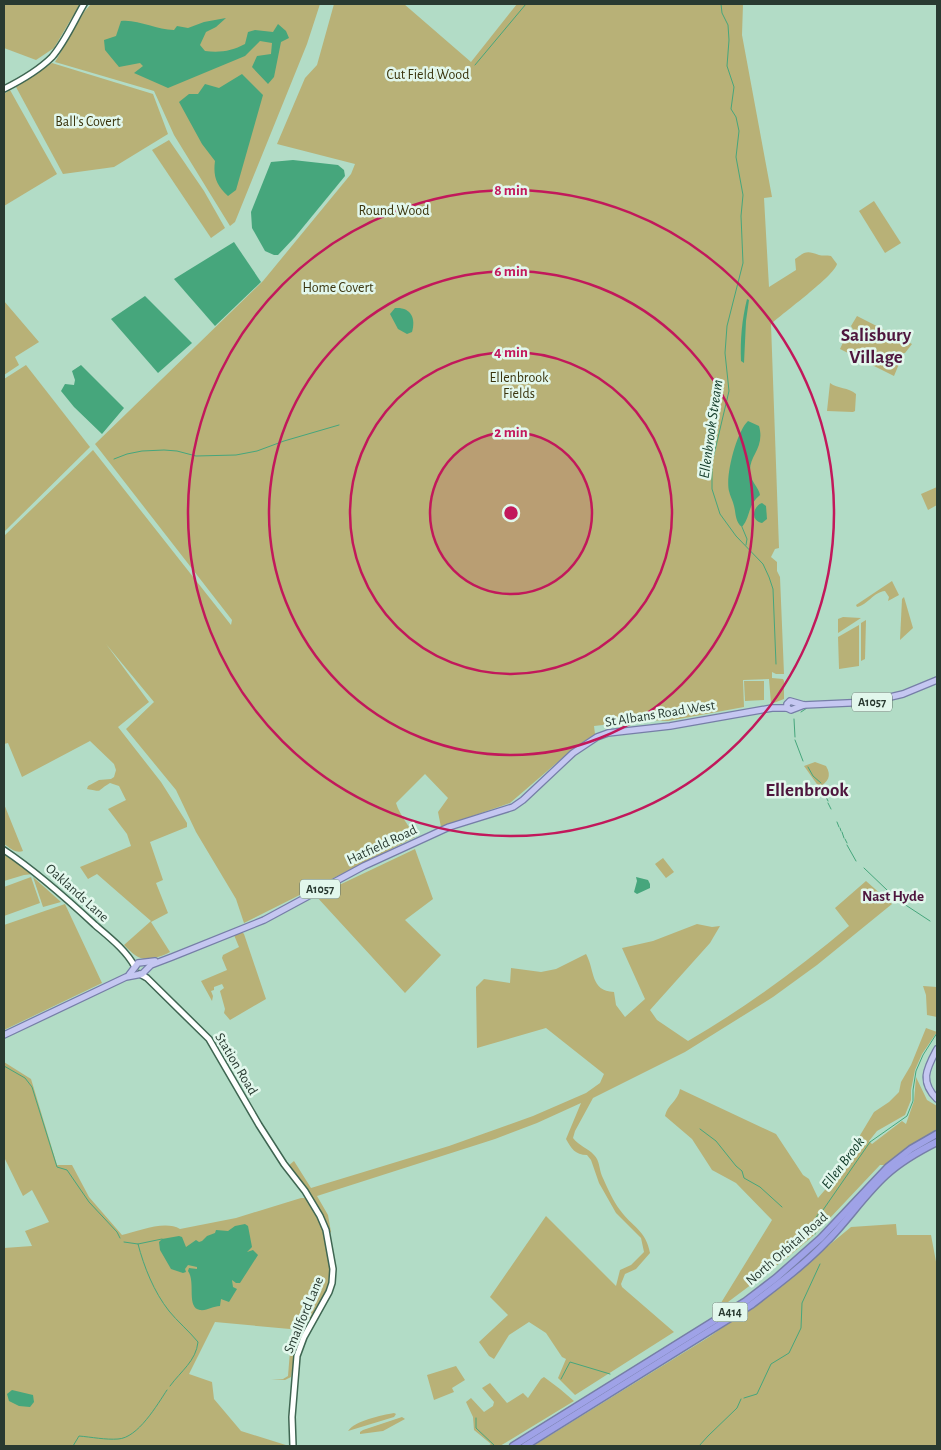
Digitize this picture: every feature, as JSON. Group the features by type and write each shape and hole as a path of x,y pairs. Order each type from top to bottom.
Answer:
{"highway":[{"name":"North Orbital Road","path":"513,1446 725,1316 754,1295 795,1263 888,1167 937,1134"},
{"name":"North Orbital Road","path":"525,1446 751,1305 782,1282 813,1255 841,1227 886,1176 913,1156 937,1142"}],"main road":[{"name":"St Albans Road West","path":"483,816 513,807 573,753 602,735 670,726 787,706 790,701 796,706 869,702 903,694 937,680"},
{"name":"Hatfield Road","path":"4,1035 158,961 264,920 373,862 449,827 483,816"},
{"path":"937,1049 926,1074 929,1087 937,1099"},
{"path":"929,1087 937,1092"}],"street":[{"path":"4,89 38,68 50,58 60,46 84,4"},
{"name":"Oaklands Lane","path":"4,850 42,876 131,958 141,970"},
{"name":"Station Road","path":"141,970 210,1039 274,1148"},
{"name":"Smallford Lane","path":"274,1148 305,1191 320,1216 326,1230 333,1276 329,1292 304,1337 297,1356 292,1410 293,1446"}],"green space":[{"path":"4,4 80,4 54,48 36,60 4,48"},
{"path":"91,4 320,4 307,44 235,222 230,226 174,135 154,91 55,62 84,12"},
{"name":"Ellenbrook Fields","path":"334,4 404,4 471,62 517,4 743,4 742,35 772,197 764,198 769,287 796,270 795,259 804,253 809,252 831,256 837,264 827,277 771,324 779,548 775,549 771,557 777,562 777,571 780,577 784,674 772,672 772,678 783,679 784,699 771,704 769,679 743,680 744,707 668,721 647,720 594,726 595,734 574,748 510,803 441,827 438,812 448,798 425,774 396,803 415,837 244,923 236,899 196,832 176,790 126,729 154,702 106,644 149,702 118,727 161,782 187,823 187,827 150,842 163,880 156,883 168,913 151,922 170,952 155,958 145,959 134,955 124,945 151,921 97,874 88,879 80,867 131,846 127,834 108,809 126,800 119,786 110,783 96,791 87,789 88,786 99,780 114,777 116,770 114,764 90,741 22,777 8,743 4,744 4,536 93,450 231,625 232,620 95,444 263,281 351,174 355,164 277,144 305,78 317,65"},
{"name":"Ball's Covert","path":"52,63 153,94 168,134 114,167 63,174 16,87"},
{"path":"10,90 57,174 4,206 4,94"},
{"path":"169,140 204,191 225,228 211,238 152,150"},
{"path":"874,201 901,243 885,253 859,211"},
{"path":"4,301 39,342 15,357 19,365 4,375"},
{"path":"857,316 912,344 905,353 895,357 899,364 894,376 840,349 845,338 854,335 851,326"},
{"path":"26,365 90,447 4,532 4,379"},
{"path":"830,383 856,394 855,411 827,411"},
{"path":"937,487 937,505 928,510 921,494"},
{"path":"892,581 899,595 888,601 889,597 885,591 881,592 857,607 856,605"},
{"path":"904,597 913,628 900,640 902,599"},
{"path":"843,617 861,618 838,633 838,619"},
{"path":"866,620 865,659 861,661 861,623"},
{"path":"859,625 859,666 839,669 838,637"},
{"path":"744,681 764,681 764,700 745,701"},
{"path":"815,762 826,766 829,773 827,781 819,787 804,766"},
{"path":"4,804 23,851 15,851 4,844"},
{"path":"415,849 433,899 405,920 441,955 405,993 316,896"},
{"path":"4,854 33,874 4,881"},
{"path":"663,858 674,872 666,878 655,864"},
{"path":"31,877 40,903 4,916 4,887"},
{"path":"33,877 61,902 43,907"},
{"path":"866,881 892,904 817,965 773,997 685,1052 593,1098 573,1138 596,1157 610,1194 625,1216 642,1234 650,1253 636,1269 625,1274 621,1284 622,1287 674,1332 575,1395 558,1378 566,1359 562,1357 546,1333 529,1322 509,1335 494,1359 489,1356 479,1342 508,1315 490,1297 546,1216 616,1286 620,1270 631,1265 644,1252 641,1238 616,1213 599,1183 591,1160 587,1155 579,1154 574,1150 566,1139 581,1103 495,1139 317,1196 328,1215 331,1232 329,1233 321,1213 288,1166 294,1161 311,1188 449,1146 533,1116 586,1093 600,1083 604,1074 546,1028 477,1048 476,987 484,979 510,983 511,968 541,972 556,969 586,954 597,984 606,991 614,992 616,1005 625,1017 645,999 622,948 653,941 697,924 712,927 720,926 710,943 650,1010 657,1020 688,1041 771,987 849,926 835,908"},
{"path":"65,904 102,983 4,1030 4,925"},
{"path":"242,932 266,999 230,1020 224,1013 225,1009 220,991 224,988 222,984 214,987 214,990 211,991 212,1001 201,981 227,970 222,958 223,955 239,947 234,935"},
{"path":"923,986 937,987 937,1017 927,1015 926,995"},
{"path":"926,1028 937,1032 922,1054 915,1070 911,1100 905,1115 877,1131 869,1141 872,1144 902,1121 906,1124 914,1101 916,1077 927,1100 937,1106 937,1129 885,1165 880,1165 813,1236 716,1311 772,1220 736,1183 712,1170 692,1139 665,1116 680,1089 776,1134 803,1175 809,1179 818,1198 849,1160 856,1142 874,1112 889,1102 899,1092 901,1082 911,1065"},
{"path":"4,1062 31,1079 57,1165 72,1165 89,1197 122,1235 160,1226 180,1229 236,1218 305,1198 322,1228 328,1251 330,1274 329,1285 295,1352 291,1377 285,1380 271,1379 283,1379 288,1376 290,1351 301,1330 215,1322 189,1374 212,1382 214,1399 241,1431 289,1446 4,1446 4,1248 32,1246 25,1231 49,1222 32,1190 23,1196 4,1157"},
{"path":"896,1224 897,1235 931,1235 937,1267 937,1446 533,1446 709,1337 783,1285 827,1245 851,1227"},
{"path":"456,1366 465,1380 452,1388 454,1392 434,1400 427,1375"},
{"path":"544,1377 574,1401 500,1446 488,1446 491,1444 474,1430 473,1417 466,1402 471,1398 484,1412 493,1406 494,1402 482,1388 490,1383 507,1403 523,1393 528,1398"},
{"path":"396,1414 394,1417 348,1431 351,1427 362,1421"},
{"path":"402,1417 405,1419 383,1431 360,1434 363,1430"}],"shaded area":[{"path":"226,18 216,27 206,32 200,45 205,51 221,52 231,50 245,44 248,32 255,30 273,32 278,24 286,31 289,38 281,42 274,77 268,84 252,67 257,56 271,54 272,43 260,41 245,56 168,88 134,73 143,66 140,63 119,67 105,50 104,40 116,36 121,21 174,30 177,26 188,28 204,22"},
{"path":"242,74 263,95 236,190 228,196 216,180 215,161 202,144 179,102 189,94 198,94 205,84 219,88"},
{"path":"293,160 338,165 344,170 345,176 295,237 278,255 274,255 265,251 252,228 251,212 271,162"},
{"path":"234,242 261,282 215,326 174,279"},
{"path":"145,296 192,343 158,373 111,319"},
{"path":"747,299 749,300 744,363 741,361 741,337"},
{"path":"395,308 405,309 411,314 413,318 412,332 407,334 398,329 390,314"},
{"path":"81,365 124,408 102,434 74,407 61,391 65,384 74,385 75,380 72,371"},
{"path":"748,421 759,426 760,440 752,460 750,474 760,495 753,503 742,527 737,520 728,484 730,464 736,443"},
{"path":"762,503 766,506 767,519 762,523 758,522 754,517 754,513"},
{"path":"636,877 648,880 650,888 637,894 634,892 637,881"},
{"path":"245,1224 248,1226 252,1247 247,1252 253,1250 258,1255 240,1283 232,1280 233,1287 237,1289 229,1302 221,1299 220,1306 203,1310 196,1308 193,1305 191,1281 188,1271 189,1268 197,1269 197,1267 188,1265 185,1269 186,1272 183,1273 171,1269 160,1250 159,1242 162,1239 179,1236 182,1237 186,1247 196,1240 202,1241 207,1236 215,1233 216,1230 228,1231 235,1226"},
{"path":"12,1390 33,1395 34,1402 30,1407 19,1406 9,1401 7,1394"}],"waterway":[{"path":"475,65 526,4"},
{"name":"Ellenbrook Stream","path":"721,4 722,13 728,25 727,66 734,87 731,109 736,117 739,131 736,157 743,195 741,216 743,263 727,326 725,353 729,391 712,463 712,489 720,514 736,536 763,564 769,577 773,589 776,664"},
{"path":"114,459 142,451 164,450 196,456 236,455 257,451 339,425"},
{"path":"742,527 747,539 746,545"},
{"path":"801,712 807,708"},
{"name":"Ellen Brook","path":"794,719 795,737"},
{"name":"Ellen Brook","path":"795,740 803,761"},
{"name":"Ellen Brook","path":"808,767 813,776 821,783"},
{"name":"Ellen Brook","path":"822,787 824,791"},
{"name":"Ellen Brook","path":"824,793 828,801"},
{"name":"Ellen Brook","path":"828,803 831,809"},
{"name":"Ellen Brook","path":"837,822 839,827"},
{"name":"Ellen Brook","path":"842,832 844,838"},
{"name":"Ellen Brook","path":"845,839 847,843"},
{"name":"Ellen Brook","path":"847,845 856,861"},
{"name":"Ellen Brook","path":"864,868 887,890"},
{"name":"Ellen Brook","path":"901,902 930,921"},
{"name":"Ellen Brook","path":"815,1234 814,1224 816,1218 870,1142 907,1116 913,1101 916,1071 923,1055 937,1033"},
{"path":"4,1066 25,1078 32,1087 57,1167 67,1170 89,1202 117,1232 120,1238"},
{"path":"700,1129 716,1141 742,1171 744,1178 760,1187 782,1207"},
{"path":"124,1242 138,1244 162,1239"},
{"path":"138,1244 154,1288 172,1315 198,1342 197,1349 191,1360 170,1386"},
{"name":"Ellen Brook","path":"744,1398 757,1394 771,1364 789,1353 801,1328 802,1303 820,1264"},
{"path":"561,1379 570,1362 610,1374"},
{"path":"73,1446 79,1436 118,1439 133,1433 146,1420 167,1390"},
{"name":"Ellen Brook","path":"699,1446 737,1408 741,1399"},
{"path":"476,1418 476,1428 495,1446"}],"district":[{"name":"Salisbury Village","path":"876,346"},
{"name":"Ellenbrook","path":"807,790"},
{"name":"Nast Hyde","path":"893,896"}],"park label":[{"name":"Cut Field Wood","path":"428,75"},
{"name":"Round Wood","path":"394,211"},
{"name":"Home Covert","path":"338,288"}]}
